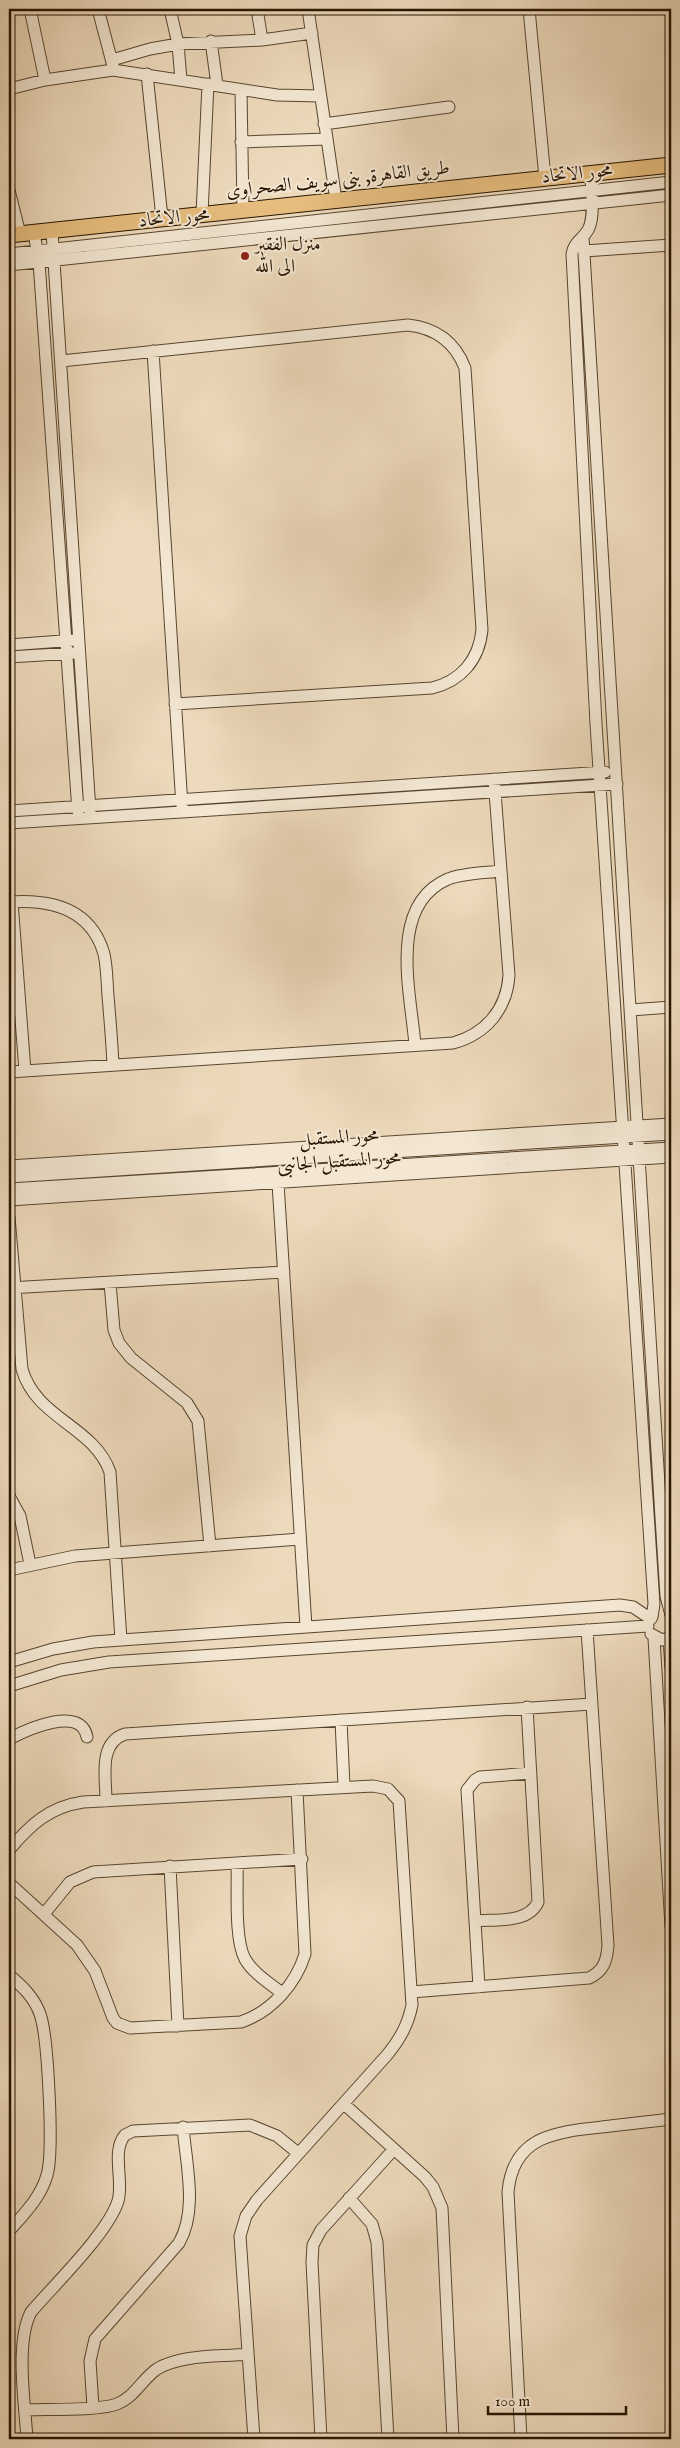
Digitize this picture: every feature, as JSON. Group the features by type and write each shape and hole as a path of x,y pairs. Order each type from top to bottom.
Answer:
{"main road":[{"name":"طريق القاهرة, بنى سويف الصحراوى","path":"21,234 671,165"}],"street":[{"path":"30,9 45,80"},
{"path":"98,9 112,65"},
{"path":"170,9 178,44 181,80"},
{"path":"257,9 262,40"},
{"path":"308,9 336,200"},
{"path":"529,9 545,178"},
{"path":"9,89 112,65 150,49 178,44 262,40 312,33"},
{"path":"202,214 213,84 211,41"},
{"path":"112,65 147,74 241,90 277,95 320,96"},
{"path":"147,74 162,218"},
{"path":"241,90 240,142 243,210"},
{"path":"324,124 449,107"},
{"path":"240,142 327,139"},
{"path":"591,174 591,222 583,237 574,245 572,254 599,772 654,1604 650,1621 654,1638 671,1927"},
{"name":"محور الاتحاد","path":"53,255 671,182"},
{"path":"9,190 21,234 37,256 67,641 74,653 91,818"},
{"name":"محور الاتحاد","path":"9,254 53,255 671,195"},
{"path":"52,231 79,640 74,653 78,819"},
{"path":"583,237 666,1596 671,1615"},
{"path":"584,251 671,245"},
{"name":"محور الاتحاد","path":"9,265 37,256"},
{"path":"61,361 408,325 433,331 447,340 458,353 465,368 482,620 479,648 470,664 457,677 441,686 411,690 175,704"},
{"path":"153,352 182,812"},
{"path":"9,645 79,640"},
{"path":"9,657 74,653"},
{"path":"9,811 616,771"},
{"path":"9,1072 453,1043 469,1037 484,1028 500,1008 507,992 509,975 494,779"},
{"path":"9,823 617,784"},
{"path":"415,1045 407,945 408,929 415,910 433,889 448,879 501,871"},
{"path":"25,1071 11,902 37,900 61,907 82,921 98,940 104,956 114,1065"},
{"path":"631,1010 671,1008"},
{"name":"محور المستقبل الجانبى","path":"9,1166 639,1131 671,1124"},
{"path":"639,1131 671,1134"},
{"name":"محور المستقبل","path":"9,1177 622,1132"},
{"name":"محور المستقبل","path":"9,1189 624,1155 671,1148"},
{"path":"640,1154 671,1157"},
{"name":"محور المستقبل الجانبى","path":"9,1200 278,1183 624,1155"},
{"path":"278,1183 306,1627"},
{"path":"9,1217 12,1288 22,1369 28,1386 43,1405 95,1447 108,1466 112,1480 121,1640"},
{"path":"12,1288 284,1272"},
{"path":"110,1283 114,1330 118,1344 131,1358 187,1403 198,1421 210,1546"},
{"path":"9,1496 20,1516 30,1564"},
{"path":"646,1501 660,1500"},
{"path":"9,1570 30,1564 75,1556 300,1539"},
{"path":"9,1662 73,1645 121,1640 620,1605 633,1607 650,1621"},
{"path":"9,1686 62,1670 102,1663 587,1630 650,1621 661,1612 671,1615"},
{"path":"318,1626 320,1647"},
{"path":"411,1992 589,1978 599,1972 605,1964 608,1944 587,1630"},
{"path":"654,1638 662,1640 670,1638 671,1668"},
{"path":"106,1801 108,1748 114,1738 120,1736 592,1704"},
{"path":"475,1921 523,1917 532,1911 538,1902 527,1707"},
{"path":"9,1739 39,1726 68,1720 79,1723 87,1737"},
{"path":"341,1720 344,1786"},
{"path":"479,1987 467,1790 480,1777 531,1773"},
{"path":"9,1850 29,1826 48,1812 72,1804 344,1786 381,1786 388,1789 399,1801 412,2005 404,2032 387,2055 257,2200 242,2226 239,2247 254,2439"},
{"path":"9,1883 67,1934 87,1958 103,1990 113,2018 117,2023 130,2028 241,2022 266,2010 282,1993 298,1972 305,1954 302,1859 297,1790"},
{"path":"44,1914 64,1887 85,1874 100,1870 302,1859"},
{"path":"237,1863 239,1940 242,1953 255,1971 282,1993"},
{"path":"170,1866 178,2026"},
{"path":"9,1975 29,1994 43,2025 50,2158 42,2189 33,2203 9,2231"},
{"path":"344,2104 433,2187 442,2208 453,2439"},
{"path":"521,2439 508,2192 513,2166 522,2153 532,2144 561,2132 671,2119"},
{"path":"27,2439 22,2342 26,2322 31,2312 111,2218 121,2188 119,2148 122,2138 133,2131 250,2125 273,2133 298,2153"},
{"path":"93,2407 90,2361 95,2339 179,2243 188,2225 189,2208 184,2127"},
{"path":"321,2439 312,2254 321,2230 394,2149"},
{"path":"349,2198 372,2224 377,2242 388,2439"},
{"path":"26,2410 107,2406 127,2399 152,2374 166,2365 189,2360 247,2354"}],"place":[{"name":"منزل الفقير الى الله","path":"245,256"}]}
